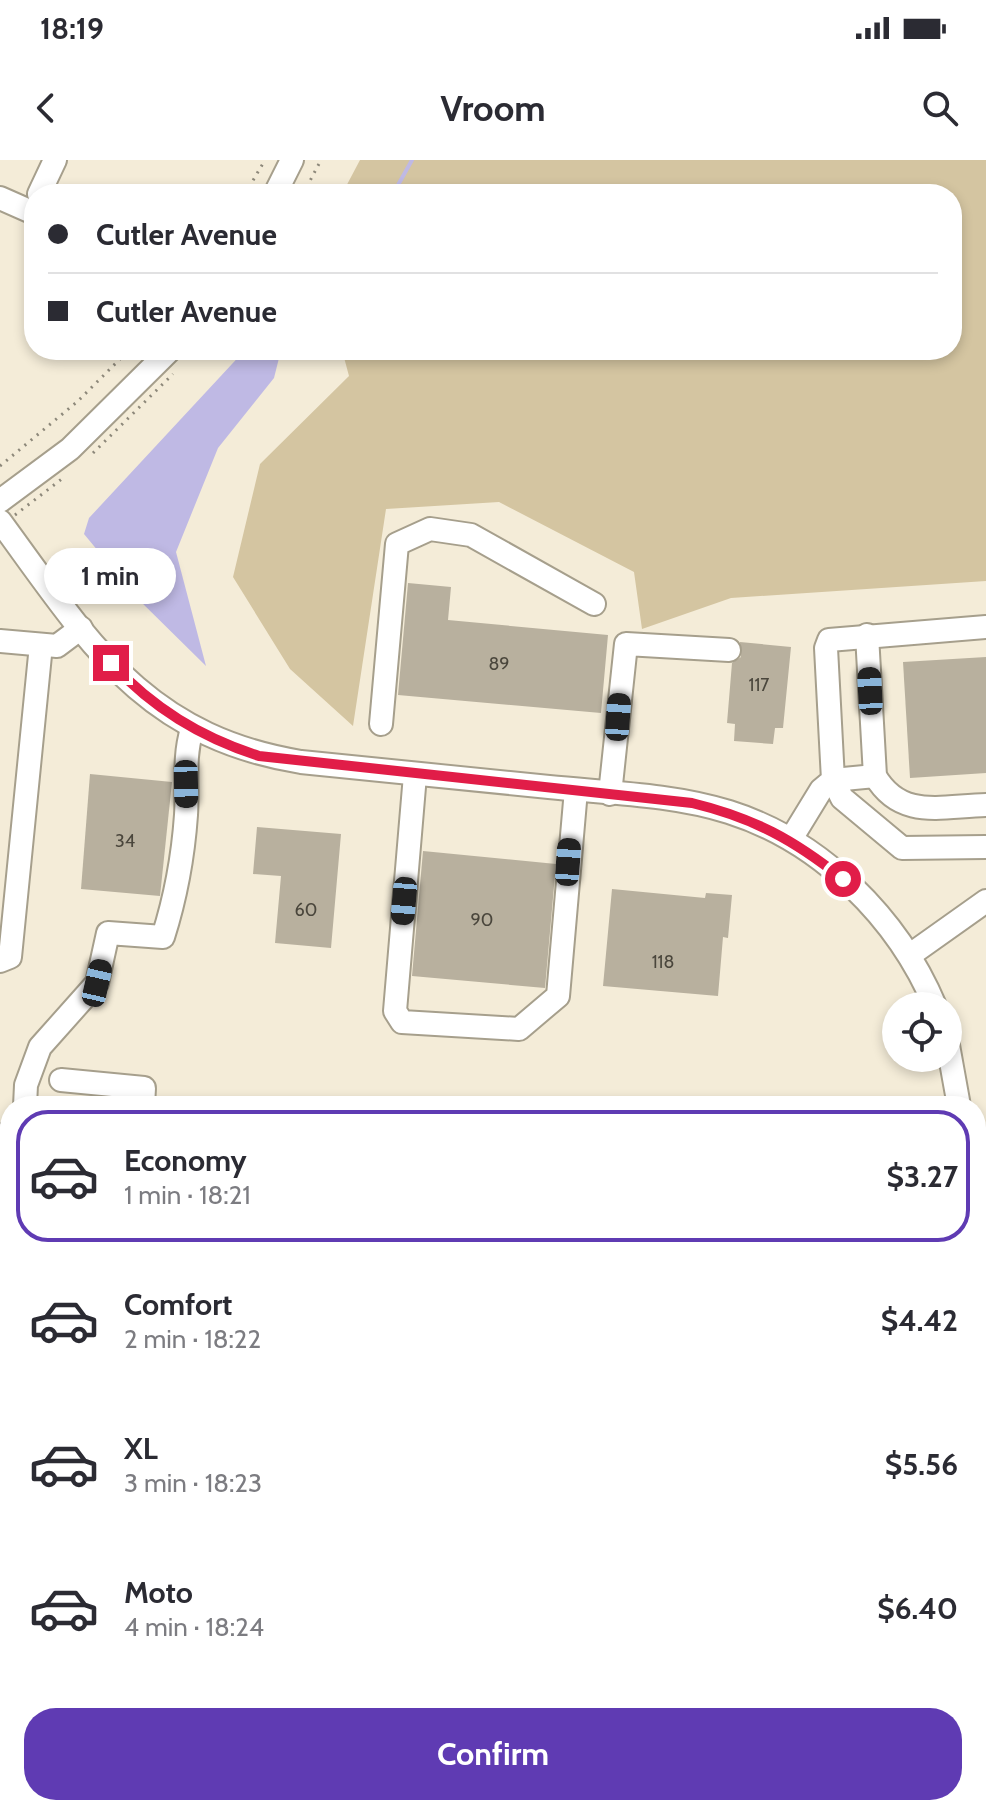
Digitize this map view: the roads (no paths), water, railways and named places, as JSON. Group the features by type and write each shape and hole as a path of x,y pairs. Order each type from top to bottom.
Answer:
{"street":[{"path":"45,184 55,160"},
{"path":"280,184 292,160"},
{"path":"0,198 24,203"},
{"path":"0,501 70,449 160,360"},
{"path":"0,521 81,628 142,696 192,729 259,756 692,803 729,812 791,839 862,895 910,955 928,992"},
{"path":"381,724 397,544 430,529 471,535 594,604"},
{"path":"986,627 836,637 829,640 826,648 833,780 842,798 907,851 986,847"},
{"path":"0,641 57,646 81,628"},
{"path":"867,635 875,776 884,792 907,807 986,805"},
{"path":"610,794 626,644 729,650"},
{"path":"0,961 10,957 41,645"},
{"path":"25,1096 26,1085 40,1047 97,983 108,933 163,937 180,884 186,812 185,752 192,729"},
{"path":"415,775 395,1011 402,1022 519,1029 558,996 576,790"},
{"path":"791,839 821,790 833,780 875,776"},
{"path":"890,839 907,807"},
{"path":"910,955 986,901"},
{"path":"953,1072 957,1096"},
{"path":"61,1080 144,1088 144,1096"}],"waterway":[{"path":"399,184 412,160"}]}
